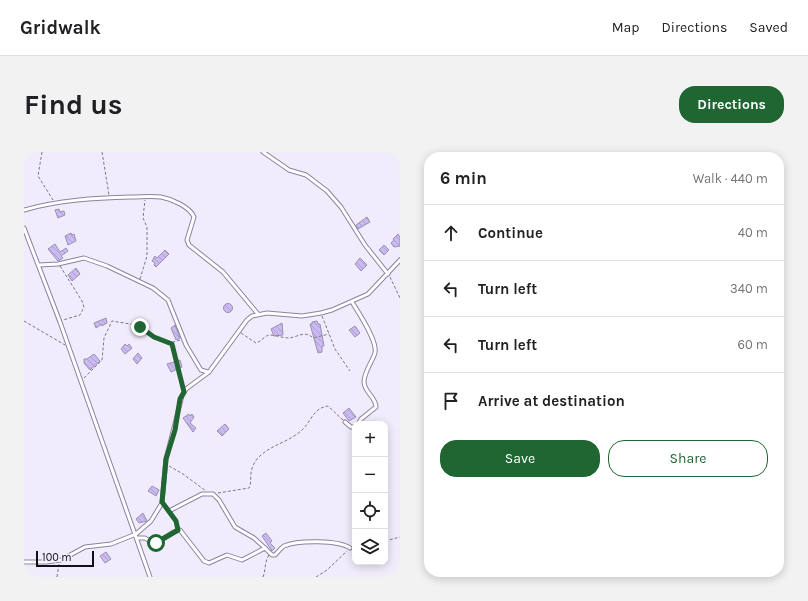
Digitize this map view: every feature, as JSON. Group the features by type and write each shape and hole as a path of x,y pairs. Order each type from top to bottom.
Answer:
{"street":[{"path":"263,152 289,170 306,175 327,191 341,207 365,245 388,274"},
{"path":"24,210 54,202 145,197 169,199 193,213 194,220 187,240 189,245 223,272 258,314"},
{"path":"24,228 60,322 79,380 150,577"},
{"path":"39,265 58,264 84,258 107,266 140,282 168,300 184,339 199,368 208,372"},
{"path":"24,562 61,560 85,548 111,544 136,536 151,521 162,502 166,465 178,408 184,392 208,372 247,320 258,314 277,313 302,316 322,314 352,302 373,290 400,260"},
{"path":"352,302 371,336 375,349 364,382 366,389 375,401 376,407 360,421"},
{"path":"345,422 352,427"},
{"path":"169,510 202,494 213,494 222,503 235,527 254,538 270,553 275,555 282,547 287,545 317,542 339,543 350,548"},
{"path":"136,536 145,538 154,544 178,530 183,532 207,562 212,562 227,555 242,560 265,548"}],"path":[{"path":"42,152 38,176 54,202"},
{"path":"102,152 109,198"},
{"path":"140,282 141,272 147,256 147,228 143,218 145,197"},
{"path":"58,264 66,273 84,307 80,315 60,322"},
{"path":"388,274 400,298"},
{"path":"322,314 339,356 350,371"},
{"path":"24,321 51,339 68,347"},
{"path":"79,380 86,378 102,360 104,338 112,322 136,325 154,337 172,344 184,339"},
{"path":"239,332 256,343 270,335 289,338 300,334 305,334 310,335 313,338 329,334"},
{"path":"172,344 184,392"},
{"path":"213,494 249,488 251,471 258,460 267,450 300,432 314,413 319,409 328,406 345,422"},
{"path":"166,465 183,474 208,493"},
{"path":"169,510 176,521 178,530"},
{"path":"388,539 400,537"},
{"path":"316,577 327,570 350,548"},
{"path":"267,577 263,576 265,563 270,553"},
{"path":"57,577 61,560"}],"building":[{"path":"59,209 60,212 64,211 65,215 58,218 55,210"},
{"path":"367,217 370,222 358,229 356,225"},
{"path":"71,233 72,235 74,234 76,241 68,245 65,236"},
{"path":"398,234 400,237 400,246 394,247 391,243"},
{"path":"55,244 60,252 66,248 68,251 61,256 63,258 58,261 48,249"},
{"path":"384,245 389,250 384,255 379,250"},
{"path":"165,250 169,254 156,267 154,265 155,263 152,261 155,256 157,258"},
{"path":"360,258 367,265 361,271 355,264"},
{"path":"76,268 80,274 72,281 68,275"},
{"path":"226,304 230,304 232,308 230,312 226,312 224,310 224,306"},
{"path":"106,318 107,323 96,328 94,323"},
{"path":"317,321 318,324 320,324 324,346 322,346 322,352 318,353 310,324"},
{"path":"282,323 283,335 274,336 271,329"},
{"path":"175,325 180,338 176,340 171,328"},
{"path":"355,326 360,333 355,337 349,330"},
{"path":"125,344 127,346 129,344 132,348 125,354 121,349"},
{"path":"138,353 142,358 137,364 133,359"},
{"path":"94,354 100,361 90,370 84,363 84,359 87,359"},
{"path":"180,360 182,367 171,372 167,364"},
{"path":"349,408 356,417 349,421 343,413"},
{"path":"189,414 190,416 192,414 194,417 190,423 196,428 193,432 183,418"},
{"path":"225,424 229,429 222,436 217,431"},
{"path":"152,486 159,490 156,496 148,491"},
{"path":"143,513 147,521 139,523 136,519"},
{"path":"266,533 272,541 270,543 275,548 272,551 262,536"},
{"path":"106,552 111,559 105,563 100,556"}],"route":[{"path":"140,327 154,337 172,344 172,351 182,380 184,392 180,399 175,430 166,459 165,490 162,502 176,521 178,530 156,543"}]}
